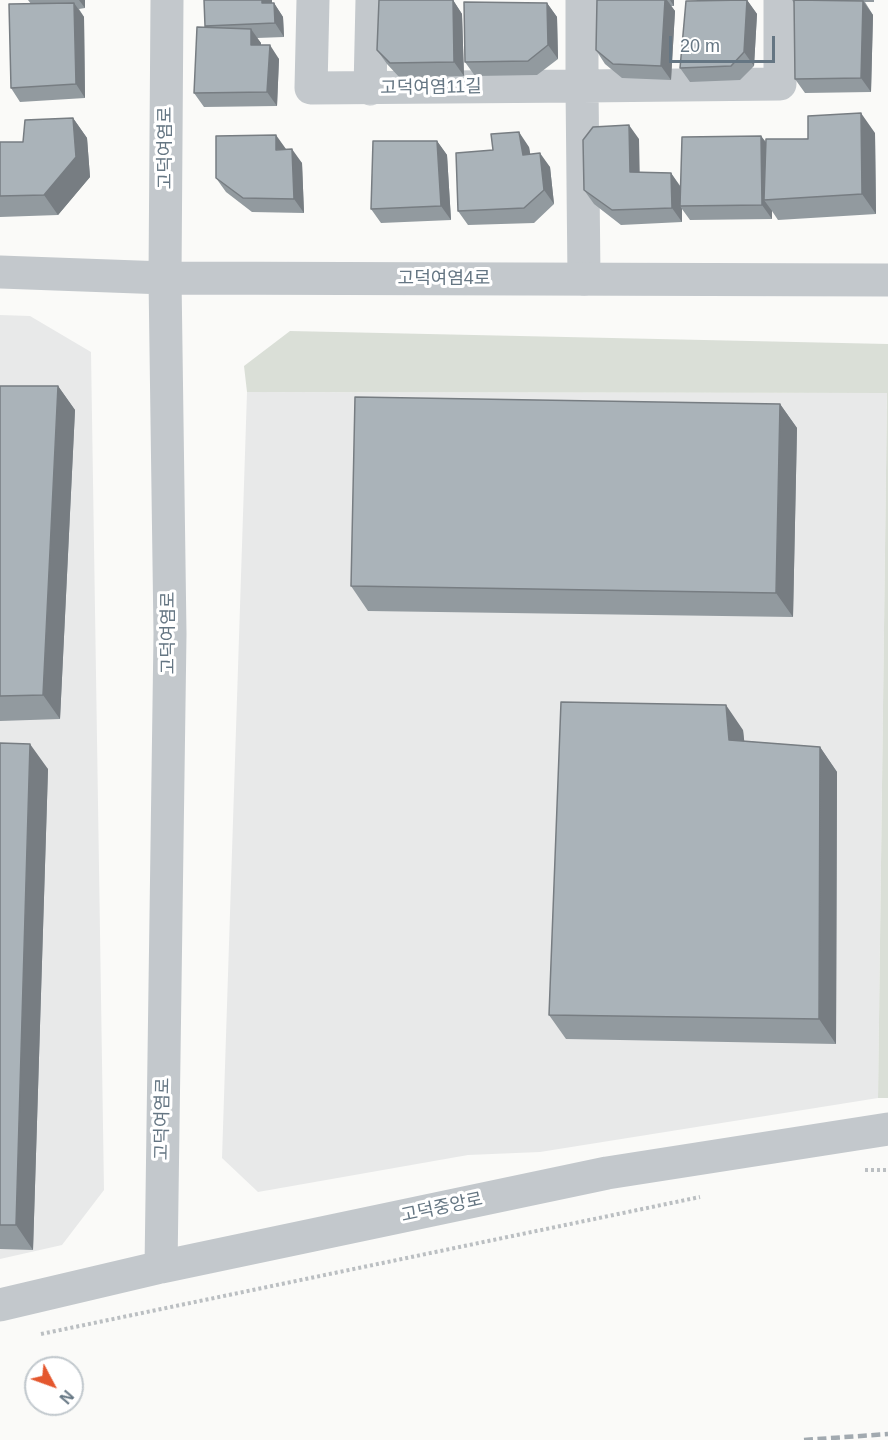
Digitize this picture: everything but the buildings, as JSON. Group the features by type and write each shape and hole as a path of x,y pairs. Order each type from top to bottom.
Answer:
{"street":[{"name":"고덕여염로","path":"161,1267 170,634 165,278 166,0"},
{"path":"313,0 311,88 370,89"},
{"name":"고덕여염11길","path":"372,0 370,89 780,84 780,0"},
{"path":"582,0 584,279"},
{"name":"고덕여염4로","path":"0,272 165,278 888,280"},
{"name":"고덕중앙로","path":"0,1305 161,1267 607,1173 888,1129"}],"path":[{"path":"861,1170 888,1170"},
{"path":"35,1335 702,1196"}],"shaded area":[{"path":"0,315 30,316 91,352 104,1190 62,1245 0,1259"},
{"path":"290,331 888,344 888,1098 878,1098 887,393 247,392 244,366"},
{"path":"247,392 887,393 878,1098 540,1152 468,1155 258,1192 222,1158"}],"railway":[{"path":"804,1440 888,1434"}]}
